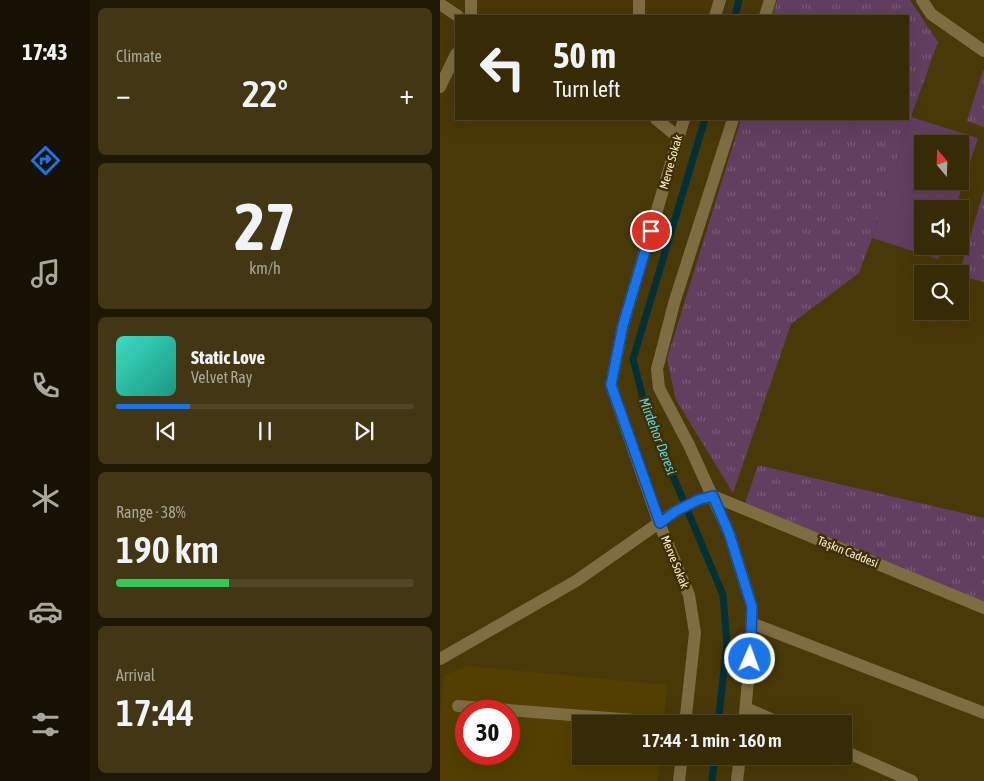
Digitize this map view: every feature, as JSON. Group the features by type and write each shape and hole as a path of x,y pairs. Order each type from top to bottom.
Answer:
{"street":[{"path":"471,0 471,15"},
{"path":"639,0 639,15"},
{"path":"715,15 720,0"},
{"path":"765,15 770,0"},
{"path":"922,0 932,14 984,51"},
{"path":"932,14 935,0"},
{"path":"440,4 456,15"},
{"path":"440,87 455,56"},
{"path":"657,120 678,137"},
{"name":"Merve Sokak","path":"684,120 623,325 611,385 660,523 689,595 695,633 686,715"},
{"path":"733,120 675,300 657,370 659,388 690,445 729,533 752,607 745,715"},
{"path":"440,659 576,581 676,511 698,500 713,496"},
{"name":"Taşkın Caddesi","path":"713,496 984,608"},
{"path":"751,623 984,713"},
{"path":"746,708 762,715"},
{"path":"520,711 572,715"},
{"path":"852,755 912,781"},
{"path":"680,781 681,765"},
{"path":"737,781 739,765"}],"shaded area":[{"path":"469,666 667,685 665,715 572,715 572,765 659,765 658,781 440,781 440,714 444,675"}],"green space":[{"path":"777,0 910,0 938,42 859,273 791,324 733,493 676,400 667,359 741,120 909,120 909,15 772,15"},
{"path":"984,71 984,127 967,121"},
{"path":"911,117 968,135 914,135 914,190 961,190 958,200 914,200 914,251 872,238"},
{"path":"969,135 978,138 969,166"},
{"path":"984,190 984,282 969,278 969,265 962,265 965,255 969,255 969,240"},
{"path":"925,255 940,255 938,259"},
{"path":"758,465 984,518 984,609 743,509"}],"waterway":[{"name":"Mirdehor Deresi","path":"735,15 739,0"},
{"name":"Mirdehor Deresi","path":"705,120 633,359 647,414 723,595 727,643 719,715"},
{"name":"Mirdehor Deresi","path":"712,781 714,765"}],"route":[{"path":"651,231 623,325 611,385 660,523 676,511 698,500 713,496 729,533 752,607 750,659"}]}
